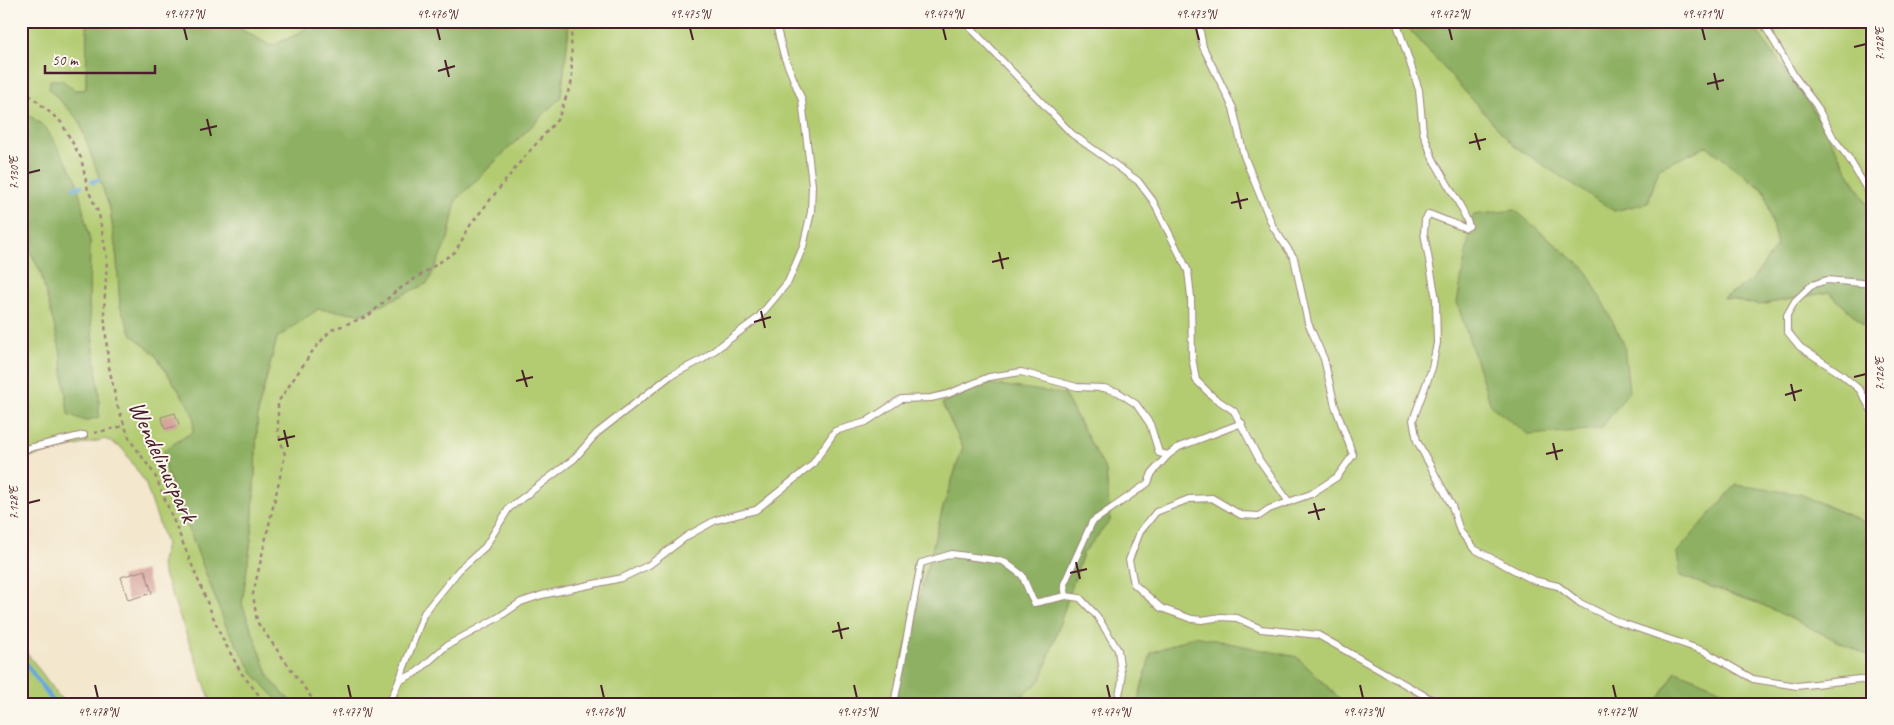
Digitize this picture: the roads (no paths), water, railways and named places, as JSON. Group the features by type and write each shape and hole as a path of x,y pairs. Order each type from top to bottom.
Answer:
{"lane":[{"path":"389,704 424,613 459,570 485,547 509,508 574,458 597,433 670,376 704,359 758,318 788,282 803,247 812,212 812,185 802,100 784,56 776,21"},
{"path":"964,21 1072,134 1138,181 1153,201 1188,271 1191,297 1192,357 1196,380 1213,397 1234,411 1242,423 1260,461 1289,502"},
{"path":"1198,21 1203,48 1233,108 1244,156 1273,227 1294,258 1308,323 1324,359 1335,406 1353,455 1337,477 1311,494 1269,509 1259,516 1241,515 1212,498 1189,499 1156,512 1140,532 1129,560 1134,584 1161,608 1192,619 1237,618 1261,629 1318,635 1443,704"},
{"path":"1396,21 1419,90 1423,132 1433,159 1462,209 1469,226 1465,228 1429,214 1425,220 1424,233 1436,299 1437,343 1432,368 1413,420 1417,440 1452,506 1460,531 1474,549 1533,580 1558,586 1580,603 1619,622 1704,651 1753,679 1796,686 1859,679 1873,683"},
{"path":"1762,21 1795,77 1816,105 1834,139 1848,156 1873,200"},
{"path":"1873,284 1827,280 1812,285 1795,301 1787,315 1787,331 1800,347 1841,374 1860,390 1873,413"},
{"path":"399,682 416,672 446,646 499,618 521,602 542,595 622,578 649,565 687,536 716,520 756,510 812,465 835,431 866,422 901,399 931,398 948,394 989,377 1021,372 1077,386 1104,388 1118,392 1136,404 1150,424 1159,453 1168,455"},
{"path":"1066,596 1064,584 1092,522 1148,483 1152,473 1168,455 1179,448 1242,423"},
{"path":"21,450 84,435"},
{"path":"894,704 922,563 952,554 1003,561 1022,575 1034,603 1066,596 1080,598 1097,616 1118,650 1122,682 1117,704"}],"waterway":[{"path":"92,182 98,180"},
{"path":"74,188 81,186"},
{"path":"21,657 55,704"}]}
